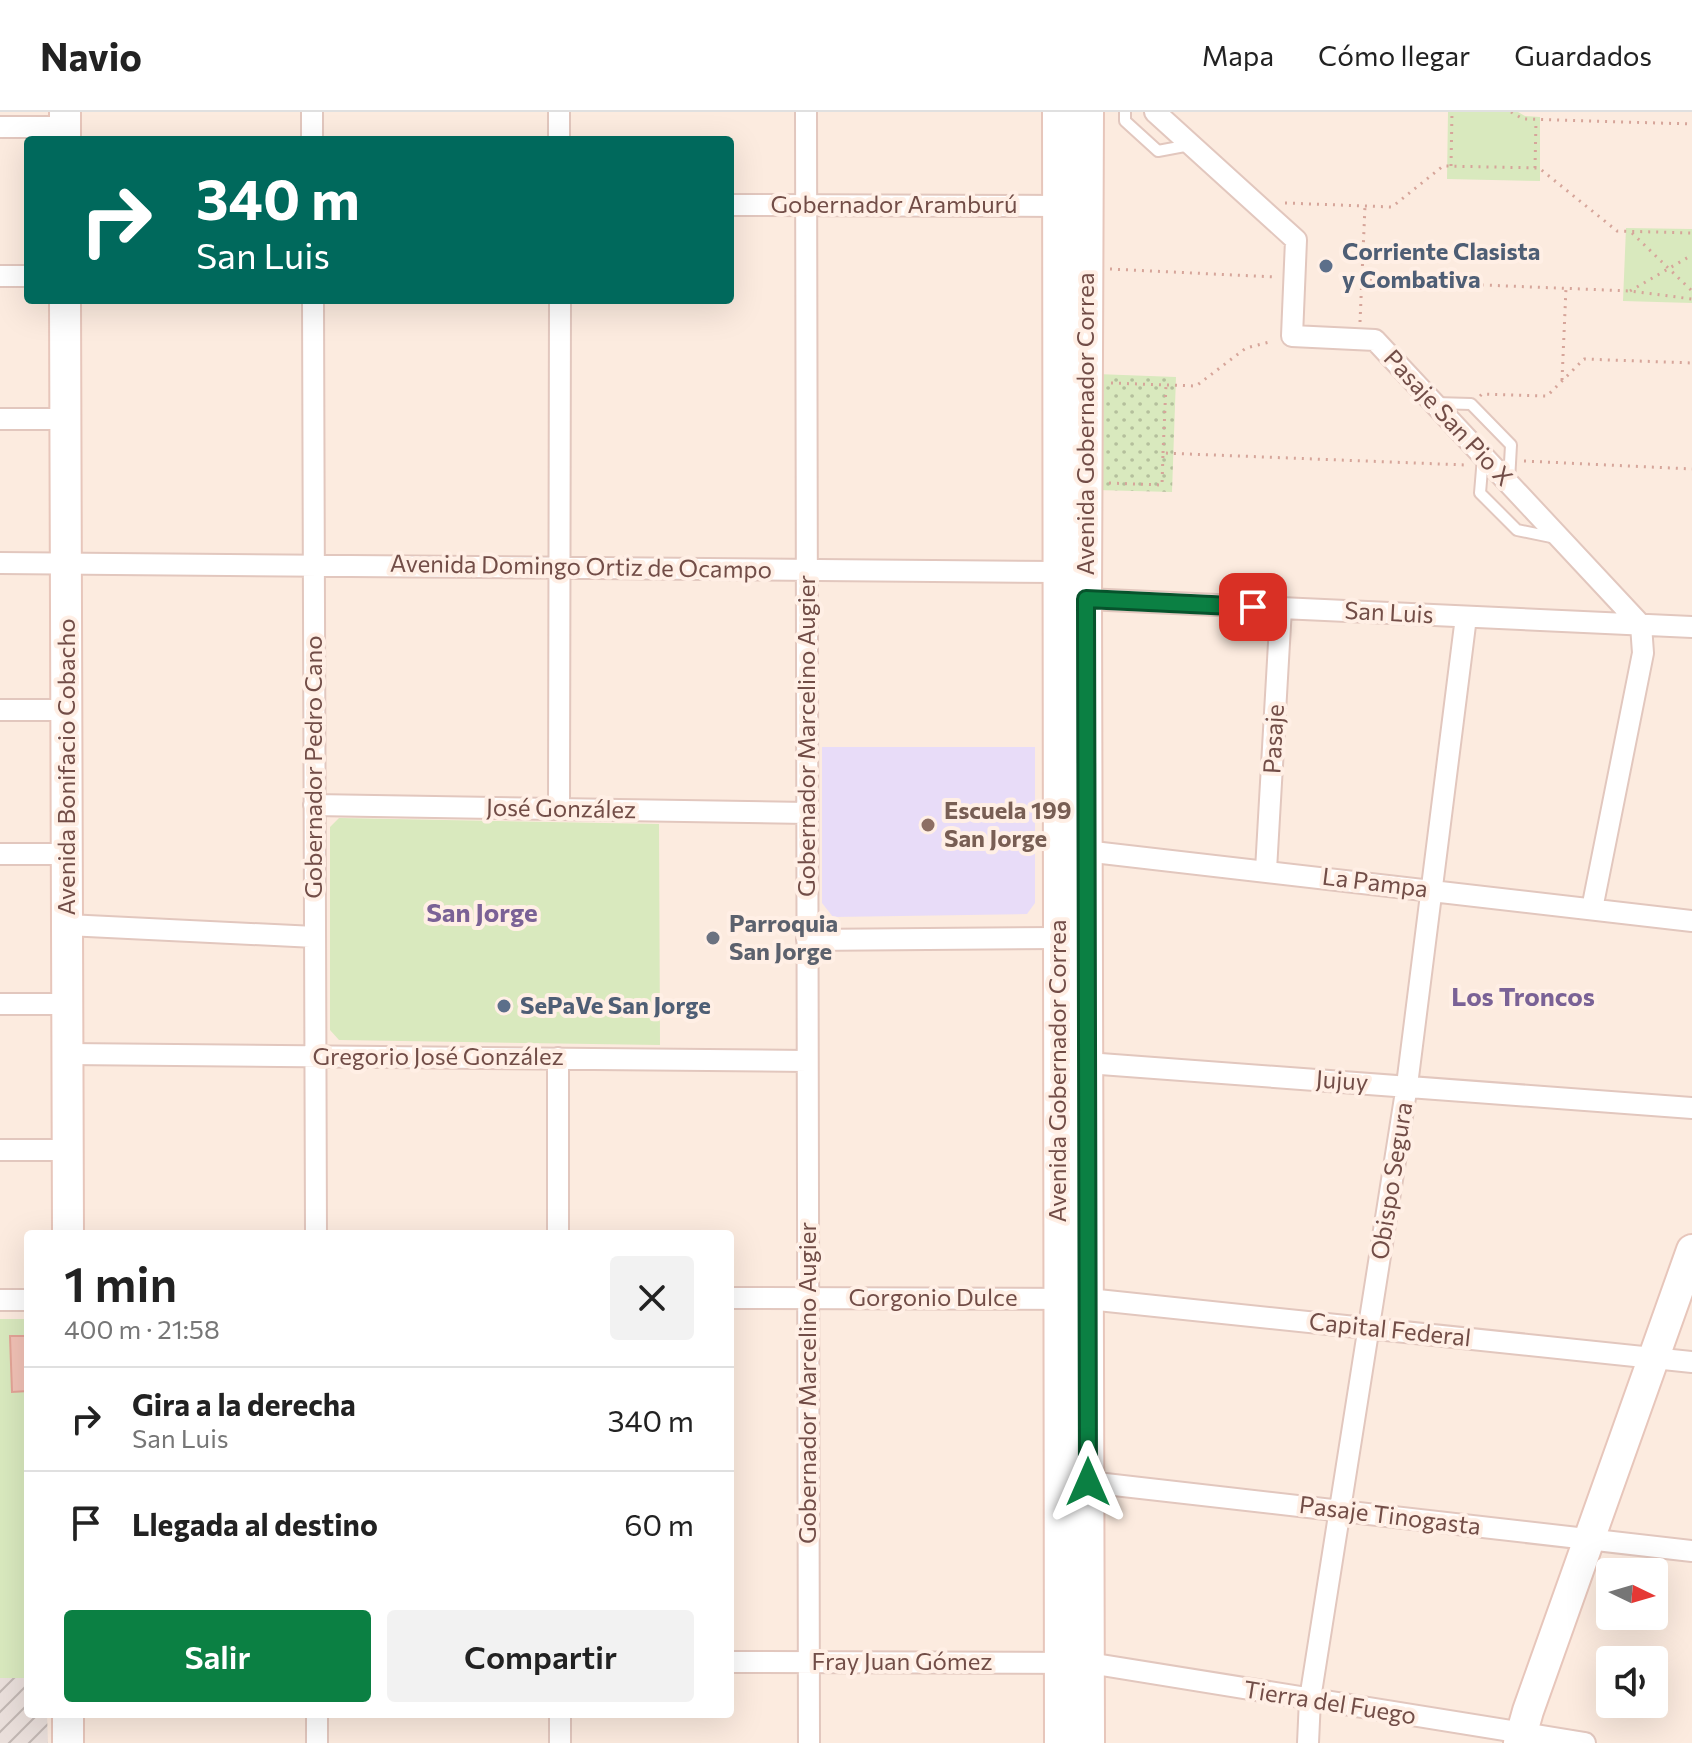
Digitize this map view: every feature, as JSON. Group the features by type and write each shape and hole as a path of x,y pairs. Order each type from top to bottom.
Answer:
{"main road":[{"name":"Avenida Gobernador Correa","path":"1058,112 1056,572 1087,1063 1073,1298 1088,1482 1074,1663 1060,1743"},
{"name":"Avenida Gobernador Correa","path":"1088,112 1086,599 1072,850 1058,938 1073,1298 1074,1663 1089,1743"},
{"name":"Avenida Bonifacio Cobacho","path":"65,304 68,1230"},
{"path":"1520,1739 1692,1250"},
{"path":"68,1718 68,1743"}],"street":[{"path":"312,112 312,136"},
{"path":"559,112 559,136"},
{"name":"Gobernador Marcelino Augier","path":"806,112 809,1743"},
{"path":"1155,112 1174,121 1190,145 1296,240 1292,336"},
{"path":"0,127 65,126"},
{"name":"Gobernador Aramburú","path":"734,205 1057,206"},
{"path":"0,276 24,276"},
{"name":"Gobernador Pedro Cano","path":"313,304 316,1230"},
{"path":"559,809 560,304"},
{"name":"Pasaje San Pio X","path":"1292,336 1375,340 1482,461 1509,484 1641,625"},
{"path":"0,419 66,419"},
{"name":"Avenida Domingo Ortiz de Ocampo","path":"0,563 1056,572"},
{"path":"1056,572 1086,599"},
{"name":"San Luis","path":"1086,599 1692,627"},
{"name":"Pasaje","path":"1266,870 1281,608"},
{"name":"Obispo Segura","path":"1308,1743 1310,1699 1407,1085 1466,617"},
{"path":"1592,909 1643,653 1641,625"},
{"path":"0,710 67,710"},
{"name":"José González","path":"314,805 807,813"},
{"name":"La Pampa","path":"1072,850 1692,921"},
{"path":"0,854 67,854"},
{"path":"67,925 315,937"},
{"path":"807,940 1058,938"},
{"path":"0,1004 67,1004"},
{"name":"Gregorio José González","path":"68,1054 807,1061"},
{"path":"558,1058 558,1230"},
{"name":"Jujuy","path":"1087,1063 1692,1108"},
{"path":"0,1150 68,1150"},
{"name":"Gorgonio Dulce","path":"734,1298 1073,1298"},
{"name":"Capital Federal","path":"1073,1298 1692,1362"},
{"path":"0,1300 24,1300"},
{"name":"Pasaje Tinogasta","path":"1088,1482 1692,1551"},
{"name":"Fray Juan Gómez","path":"734,1662 1074,1663"},
{"name":"Tierra del Fuego","path":"1074,1663 1310,1699 1520,1739 1585,1743"},
{"path":"317,1718 317,1743"},
{"path":"560,1718 560,1743"}],"lane":[{"path":"1125,112 1125,121 1158,151 1190,145"},
{"path":"1433,403 1471,404 1511,445 1509,484"},
{"path":"1482,461 1480,493 1517,530 1560,538"}],"path":[{"path":"1451,166 1452,112"},
{"path":"1511,112 1523,119 1536,120 1692,124"},
{"path":"1535,168 1536,120"},
{"path":"1253,202 1392,207 1443,166 1539,168 1617,231 1692,233"},
{"path":"1360,340 1365,206"},
{"path":"1630,232 1692,291"},
{"path":"1630,291 1692,255"},
{"path":"1087,268 1294,278"},
{"path":"1362,280 1630,291 1692,299"},
{"path":"1562,381 1566,288"},
{"path":"1087,382 1196,386 1246,348 1292,336"},
{"path":"1471,404 1482,394 1547,396 1584,359 1692,363"},
{"path":"1086,482 1162,485 1166,385"},
{"path":"1163,453 1482,461"},
{"path":"1510,460 1692,469"}],"shaded area":[{"name":"Escuela 199 San Jorge","path":"822,747 1035,747 1035,903 1027,914 833,917 822,903"},
{"path":"0,1678 24,1678 24,1718 47,1718 48,1743 0,1743"}],"green space":[{"path":"1448,112 1518,112 1540,117 1540,181 1447,179"},
{"path":"1626,228 1692,229 1692,303 1623,301"},
{"path":"1097,374 1176,377 1172,492 1096,490"},
{"path":"339,818 659,824 660,1045 339,1040 330,1030 330,827"},
{"path":"0,1319 24,1319 24,1678 0,1678"}],"building":[{"path":"10,1336 24,1336 24,1391 12,1392"}],"place":[{"name":"Corriente Clasista y Combativa","path":"1326,266"},
{"name":"Escuela 199 San Jorge","path":"928,825"},
{"name":"Parroquia San Jorge","path":"713,938"},
{"name":"SePaVe San Jorge","path":"504,1006"}],"district":[{"name":"San Jorge","path":"482,913"},
{"name":"Los Troncos","path":"1523,997"}],"route":[{"path":"1088,1482 1086,599 1253,607"}]}
